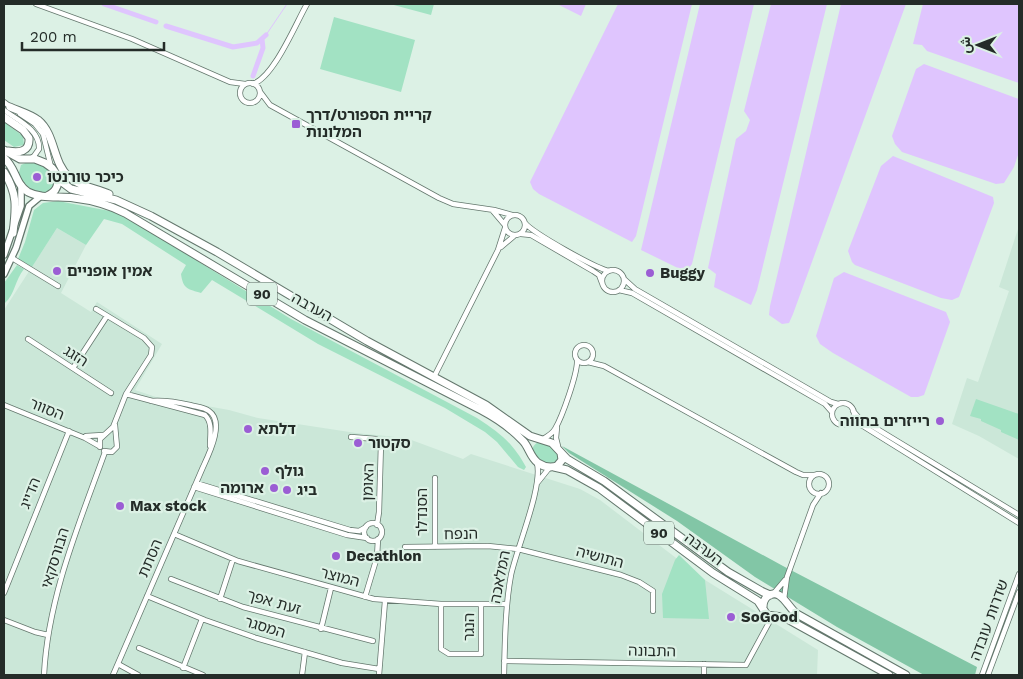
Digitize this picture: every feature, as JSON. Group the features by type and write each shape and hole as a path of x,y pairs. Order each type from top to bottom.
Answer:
{"highway":[{"path":"6,106 35,118 45,128 60,164 72,180 110,195 131,206"},
{"path":"4,117 27,134 30,142 27,149 20,152 4,150"},
{"path":"4,150 18,158 41,161 52,168"},
{"path":"4,158 12,166 21,186"},
{"path":"16,174 20,164 29,159"},
{"name":"הערבה","path":"52,168 57,177 71,189 102,196 131,206 209,248 330,320 497,412 530,436 542,439"},
{"path":"4,172 16,199 13,233"},
{"path":"42,196 55,190 58,184 57,177"},
{"name":"הערבה","path":"21,186 31,193 42,196 87,200 125,213 305,320 487,413 521,439 530,452"},
{"path":"530,452 530,446 533,442 542,439"},
{"name":"90","path":"542,439 549,441 559,450"},
{"path":"551,467 561,462 562,458 559,450"},
{"name":"הערבה","path":"559,450 567,459 604,480 728,572 763,592 772,594"},
{"name":"90","path":"530,452 536,462 551,467"},
{"name":"הערבה","path":"551,467 563,468 594,484 713,573 754,598 763,607"},
{"path":"889,675 791,621 765,612 763,607 765,598 772,594 779,595 797,614 906,675"},
{"path":"775,617 785,611 785,601"}],"main road":[{"path":"4,255 13,233 21,203 21,186"},
{"path":"4,274 12,258 29,206 42,196"}],"street":[{"path":"36,4 132,38 225,80 235,83 253,84 259,87"},
{"path":"253,84 261,79 284,48 307,4"},
{"path":"261,79 259,87 261,94 270,104 387,171 445,201 457,205 490,209 520,216 533,230 594,265 609,271 619,272 624,279 643,293 831,402 848,405 858,418 1019,515"},
{"path":"225,80 243,100 270,104"},
{"path":"238,94 240,87 245,84"},
{"path":"252,102 259,98 261,94"},
{"path":"6,106 36,136 39,149 29,159"},
{"path":"6,106 31,121 40,130 46,141 52,168"},
{"path":"490,209 498,214 508,232 514,235"},
{"path":"434,377 498,250 506,220 512,215"},
{"path":"520,234 525,223"},
{"path":"498,250 514,235 531,235 594,271 609,291 619,290 632,293 825,404 832,412 835,422 842,425 856,423 864,426 1019,523"},
{"path":"12,258 58,286"},
{"path":"602,283 604,276 609,271"},
{"path":"619,290 624,284 624,279"},
{"path":"96,309 147,340 152,350 151,355 126,394 115,424 116,438"},
{"path":"73,368 107,316"},
{"name":"הזגג","path":"28,339 111,393"},
{"path":"559,450 556,438 557,426 577,372 575,351 581,345 590,346 596,359 604,366 796,472 809,485 814,499 813,505 787,577 780,588 772,594"},
{"path":"577,372 592,357 593,353"},
{"path":"577,360 604,366"},
{"name":"הסתת","path":"113,675 213,442 216,425 211,412 205,409 173,402 151,401 126,394"},
{"path":"832,412 838,404"},
{"name":"הסוור","path":"4,405 100,446"},
{"path":"849,423 853,417 853,411"},
{"path":"105,452 100,446 99,441 115,424"},
{"path":"542,439 551,434 557,426"},
{"name":"הדייג","path":"4,593 68,431"},
{"path":"105,434 112,434 116,438"},
{"name":"הסוור","path":"80,436 91,437 105,434"},
{"name":"האומן","path":"351,437 379,440 381,447 377,524"},
{"name":"הבורסקאי","path":"44,675 48,635 66,563 105,452 115,450 118,443 116,438"},
{"name":"המלאכה","path":"504,675 507,604 518,549 536,486 538,471 536,462"},
{"name":"המלאכה","path":"536,486 551,467"},
{"path":"796,472 806,475 821,474 828,481 828,488 821,493 813,505"},
{"path":"809,485 814,475"},
{"name":"הסנדלר","path":"435,478 435,547"},
{"path":"195,485 347,535 367,538 373,541 378,539"},
{"path":"195,485 350,530 357,531 371,524 377,524 382,532 378,539 376,560 365,597"},
{"path":"812,491 821,493"},
{"path":"366,527 364,532 367,538"},
{"name":"המוצר","path":"174,534 233,559 365,597 385,601 441,604 507,604"},
{"name":"הנפח","path":"404,547 488,546 518,549"},
{"name":"התושיה","path":"518,549 633,579 654,591 653,611"},
{"path":"220,599 233,559"},
{"name":"שדרות עובדה","path":"982,675 1019,574"},
{"path":"785,601 787,577"},
{"name":"זעת אפך","path":"171,579 255,611 373,641"},
{"path":"321,628 331,588"},
{"name":"שדרות עובדה","path":"988,675 1019,592"},
{"name":"המסגר","path":"147,596 202,619 243,633 348,664 379,669"},
{"path":"379,675 385,601"},
{"name":"הנגר","path":"441,604 441,649 449,654 481,654 481,604"},
{"name":"התבונה","path":"504,661 746,665 775,617"},
{"path":"183,668 202,619"},
{"path":"4,620 48,635"},
{"path":"139,648 203,675"},
{"path":"302,675 305,652"},
{"path":"118,664 138,675"},
{"path":"704,664 704,675"}],"shaded area":[{"path":"557,4 586,4 581,16"},
{"path":"618,4 692,4 636,236 632,242 539,194 533,189 530,182"},
{"path":"700,4 754,4 692,264 686,272 641,250"},
{"path":"771,4 827,4 757,290 751,305 714,287 716,274 708,268 736,139 746,131 750,120 744,111"},
{"path":"841,4 906,4 793,314 789,323 782,324 769,315 770,306"},
{"path":"923,4 1019,4 1019,83 927,51 922,45 913,44"},
{"path":"924,64 1019,99 1019,152 1014,167 1004,183 996,184 902,152 895,144 892,136 916,69"},
{"path":"893,156 993,197 994,203 959,297 952,300 941,298 855,265 852,262 848,251 881,166"},
{"path":"1019,226 1019,459 979,436 952,424 967,378 978,382 1009,291 999,287"},
{"path":"57,228 86,245 61,293 91,312 97,302 162,344 135,390 156,397 229,410 258,418 356,433 406,438 463,459 471,454 580,489 600,500 705,580 818,650 817,675 4,675 4,310"},
{"path":"844,272 946,312 950,322 924,395 911,397 820,344 816,336 834,278"}],"green space":[{"path":"390,4 434,4 431,15"},
{"path":"334,17 415,40 401,92 320,69"},
{"path":"4,122 23,136 24,145 14,147 4,140"},
{"path":"32,160 46,166 54,176 55,187 47,194 30,189 18,176 21,165"},
{"path":"58,201 115,212 128,218 291,319 477,418 505,439 516,451 526,467 524,470 518,467 497,442 485,432 445,408 318,344 212,280 201,293 187,288 183,283 181,274 186,265 122,224 104,219 86,245 57,228 32,267 18,259 34,210 43,203"},
{"path":"17,265 24,269 5,303 4,283"},
{"path":"976,399 1019,414 1019,440 981,421 981,419 970,416"},
{"path":"538,442 554,447 560,457 557,462 541,461 537,458 532,450"},
{"path":"562,446 783,566 977,667 975,675 924,675 837,627 755,577 677,521 569,453"},
{"path":"679,555 705,580 709,619 663,618 662,594 675,560"}],"waterway":[{"path":"104,4 156,22"},
{"path":"266,35 287,4"},
{"path":"166,26 233,47 257,43 266,35"},
{"path":"253,76 263,48 262,39"}],"place":[{"name":"קריית הספורט/דרך המלונות","path":"296,124"},
{"name":"כיכר טורנטו","path":"37,177"},
{"name":"אמין אופניים","path":"57,271"},
{"name":"Buggy","path":"650,273"},
{"name":"רייזרים בחווה","path":"940,421"},
{"name":"דלתא","path":"248,429"},
{"name":"סקטור","path":"358,443"},
{"name":"גולף","path":"265,471"},
{"name":"ארומה","path":"274,488"},
{"name":"ביג","path":"287,490"},
{"name":"Max stock","path":"120,506"},
{"name":"Decathlon","path":"336,556"},
{"name":"SoGood","path":"731,617"}]}
